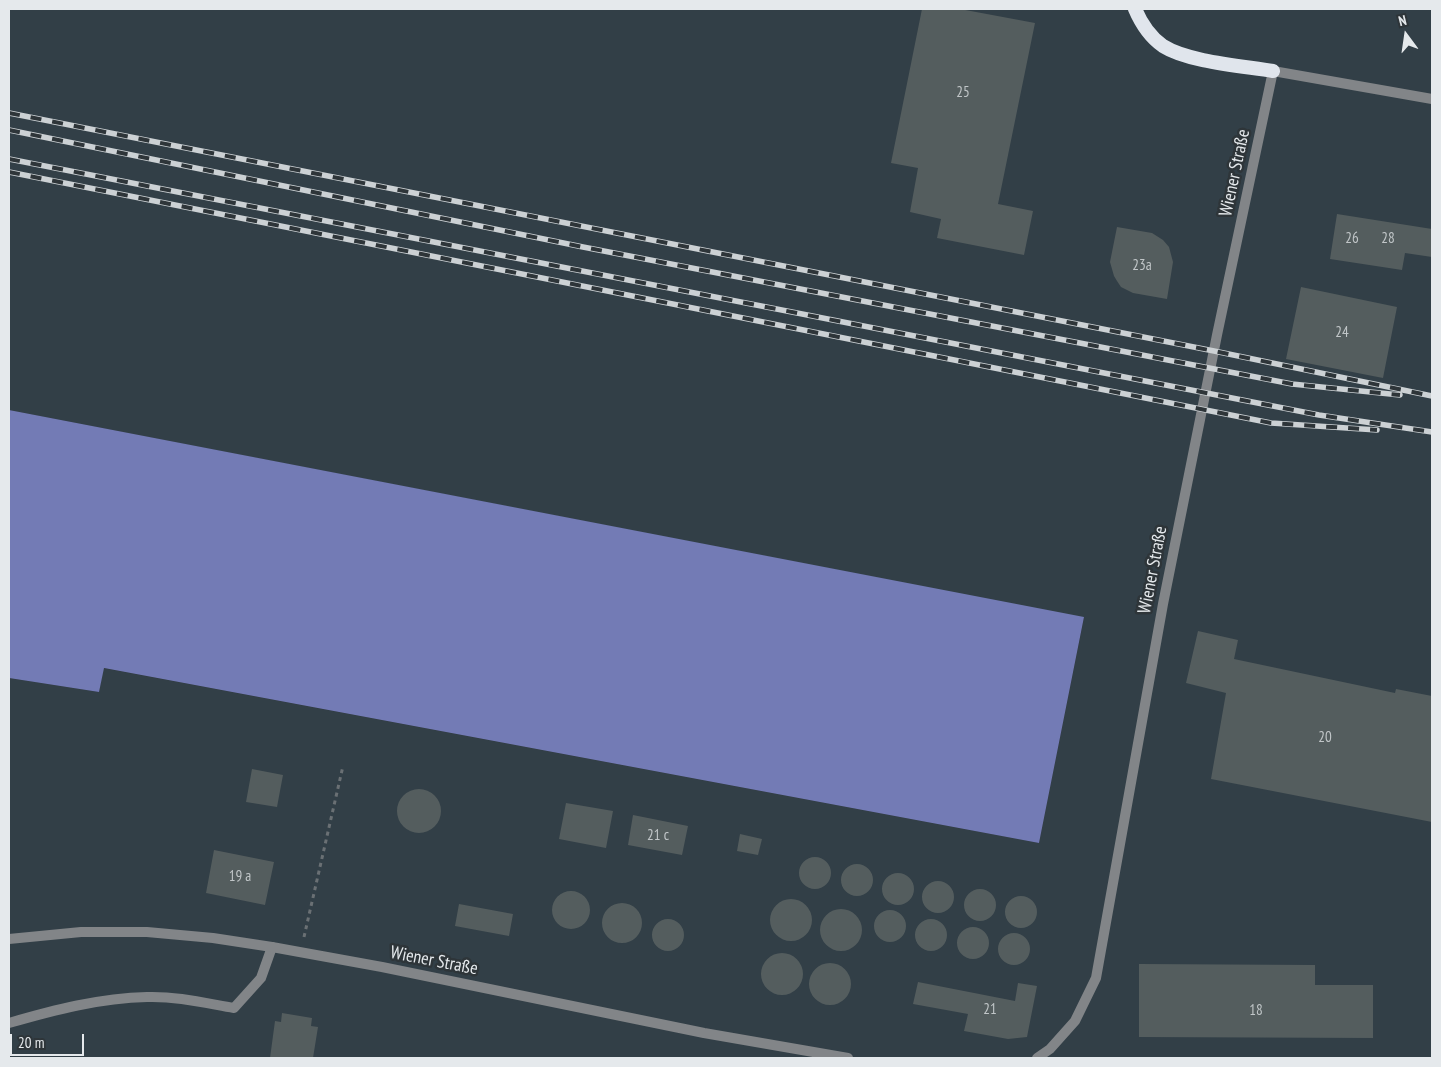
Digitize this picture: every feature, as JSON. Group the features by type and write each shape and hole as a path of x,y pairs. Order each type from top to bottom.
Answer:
{"highway":[{"path":"1135,9 1151,36 1164,46 1192,57 1273,71"}],"street":[{"path":"1273,71 1432,99"},
{"name":"Wiener Straße","path":"1037,1058 1050,1049 1075,1020 1096,978 1165,594 1273,71"},
{"name":"Wiener Straße","path":"9,939 81,932 147,932 272,946 704,1033 848,1058"},
{"path":"9,1023 50,1011 97,1002 148,997 182,999 234,1008 261,978 272,946"}],"path":[{"path":"301,952 343,766"}],"shaded area":[{"path":"9,9 1432,9 1432,1058 9,1058 9,678 99,692 103,668 1039,843 1084,618 9,410"}],"water":[{"path":"9,410 1084,617 1039,843 104,668 99,692 9,678"}],"building":[{"path":"922,9 960,9 1035,23 998,204 1033,211 1024,255 937,238 941,219 910,212 918,168 891,163"},
{"path":"1337,214 1432,229 1432,257 1405,253 1402,270 1330,259"},
{"path":"1117,227 1152,233 1163,240 1169,247 1173,262 1167,299 1133,293 1121,287 1114,276 1110,262"},
{"path":"1301,287 1397,307 1383,378 1286,359"},
{"path":"1198,631 1238,640 1234,659 1395,693 1396,689 1432,696 1432,822 1211,779 1226,693 1186,683"},
{"path":"252,769 283,775 277,807 246,802"},
{"path":"423,789 435,795 440,802 440,820 435,827 428,832 415,833 407,830 400,823 397,807 400,799 407,792"},
{"path":"566,803 613,811 606,848 559,839"},
{"path":"633,815 688,826 682,855 628,845"},
{"path":"740,834 762,839 758,855 737,851"},
{"path":"214,850 274,862 265,905 206,893"},
{"path":"815,857 821,858 826,862 830,867 830,879 826,884 821,888 815,889 809,888 804,884 800,879 799,873 800,867 804,862 809,858"},
{"path":"857,864 863,865 868,869 872,874 872,886 868,891 863,895 857,896 851,895 846,891 842,886 841,880 842,874 846,869 851,865"},
{"path":"898,873 904,874 909,878 913,883 913,895 909,900 904,904 898,905 892,904 887,900 883,895 882,889 883,883 887,878 892,874"},
{"path":"938,881 944,882 949,886 953,891 953,903 949,908 944,912 938,913 932,912 927,908 923,903 922,897 923,891 927,886 932,882"},
{"path":"980,889 986,890 991,894 995,899 995,911 991,916 986,920 980,921 974,920 969,916 965,911 964,905 965,899 969,894 974,890"},
{"path":"571,891 584,897 590,910 584,923 571,929 558,923 552,910 558,897"},
{"path":"1021,896 1027,897 1032,901 1036,906 1036,918 1032,923 1027,927 1021,928 1015,927 1010,923 1006,918 1005,912 1006,906 1010,901 1015,897"},
{"path":"791,899 806,905 812,920 806,935 791,941 776,935 770,920 776,905"},
{"path":"618,903 626,903 633,906 639,912 642,923 639,934 633,940 626,943 618,943 611,940 605,934 602,927 602,919 605,912 611,906"},
{"path":"459,904 513,914 509,936 455,926"},
{"path":"841,909 856,915 862,930 856,945 841,951 826,945 820,930 826,915"},
{"path":"890,910 896,911 901,915 905,920 905,932 901,937 896,941 890,942 884,941 879,937 875,932 874,926 875,920 879,915 884,911"},
{"path":"668,919 674,920 679,924 683,929 683,941 679,946 674,950 668,951 662,950 657,946 653,941 652,935 653,929 657,924 662,920"},
{"path":"931,919 937,920 942,924 946,929 946,941 942,946 937,950 931,951 925,950 920,946 916,941 915,935 916,929 920,924 925,920"},
{"path":"973,927 979,928 984,932 988,937 988,949 984,954 979,958 973,959 967,958 962,954 958,949 957,943 958,937 962,932 967,928"},
{"path":"1014,933 1020,934 1025,938 1029,943 1029,955 1025,960 1020,964 1014,965 1008,964 1003,960 999,955 998,949 999,943 1003,938 1008,934"},
{"path":"778,953 786,953 797,959 803,974 797,989 786,995 778,995 767,989 761,978 761,970 767,959"},
{"path":"830,963 845,969 851,984 845,999 830,1005 815,999 809,984 815,969"},
{"path":"1139,964 1315,965 1315,985 1373,985 1373,1038 1139,1037"},
{"path":"918,982 1015,1001 1018,983 1037,986 1027,1037 1008,1039 964,1031 968,1014 913,1004"},
{"path":"282,1013 312,1018 311,1026 318,1027 313,1058 270,1058 275,1021 281,1022"}],"railway":[{"path":"9,113 1214,351 1432,396"},
{"path":"9,130 583,247 1292,384 1400,395"},
{"path":"9,159 1319,415 1432,432"},
{"path":"9,172 1271,423 1377,430"}]}
